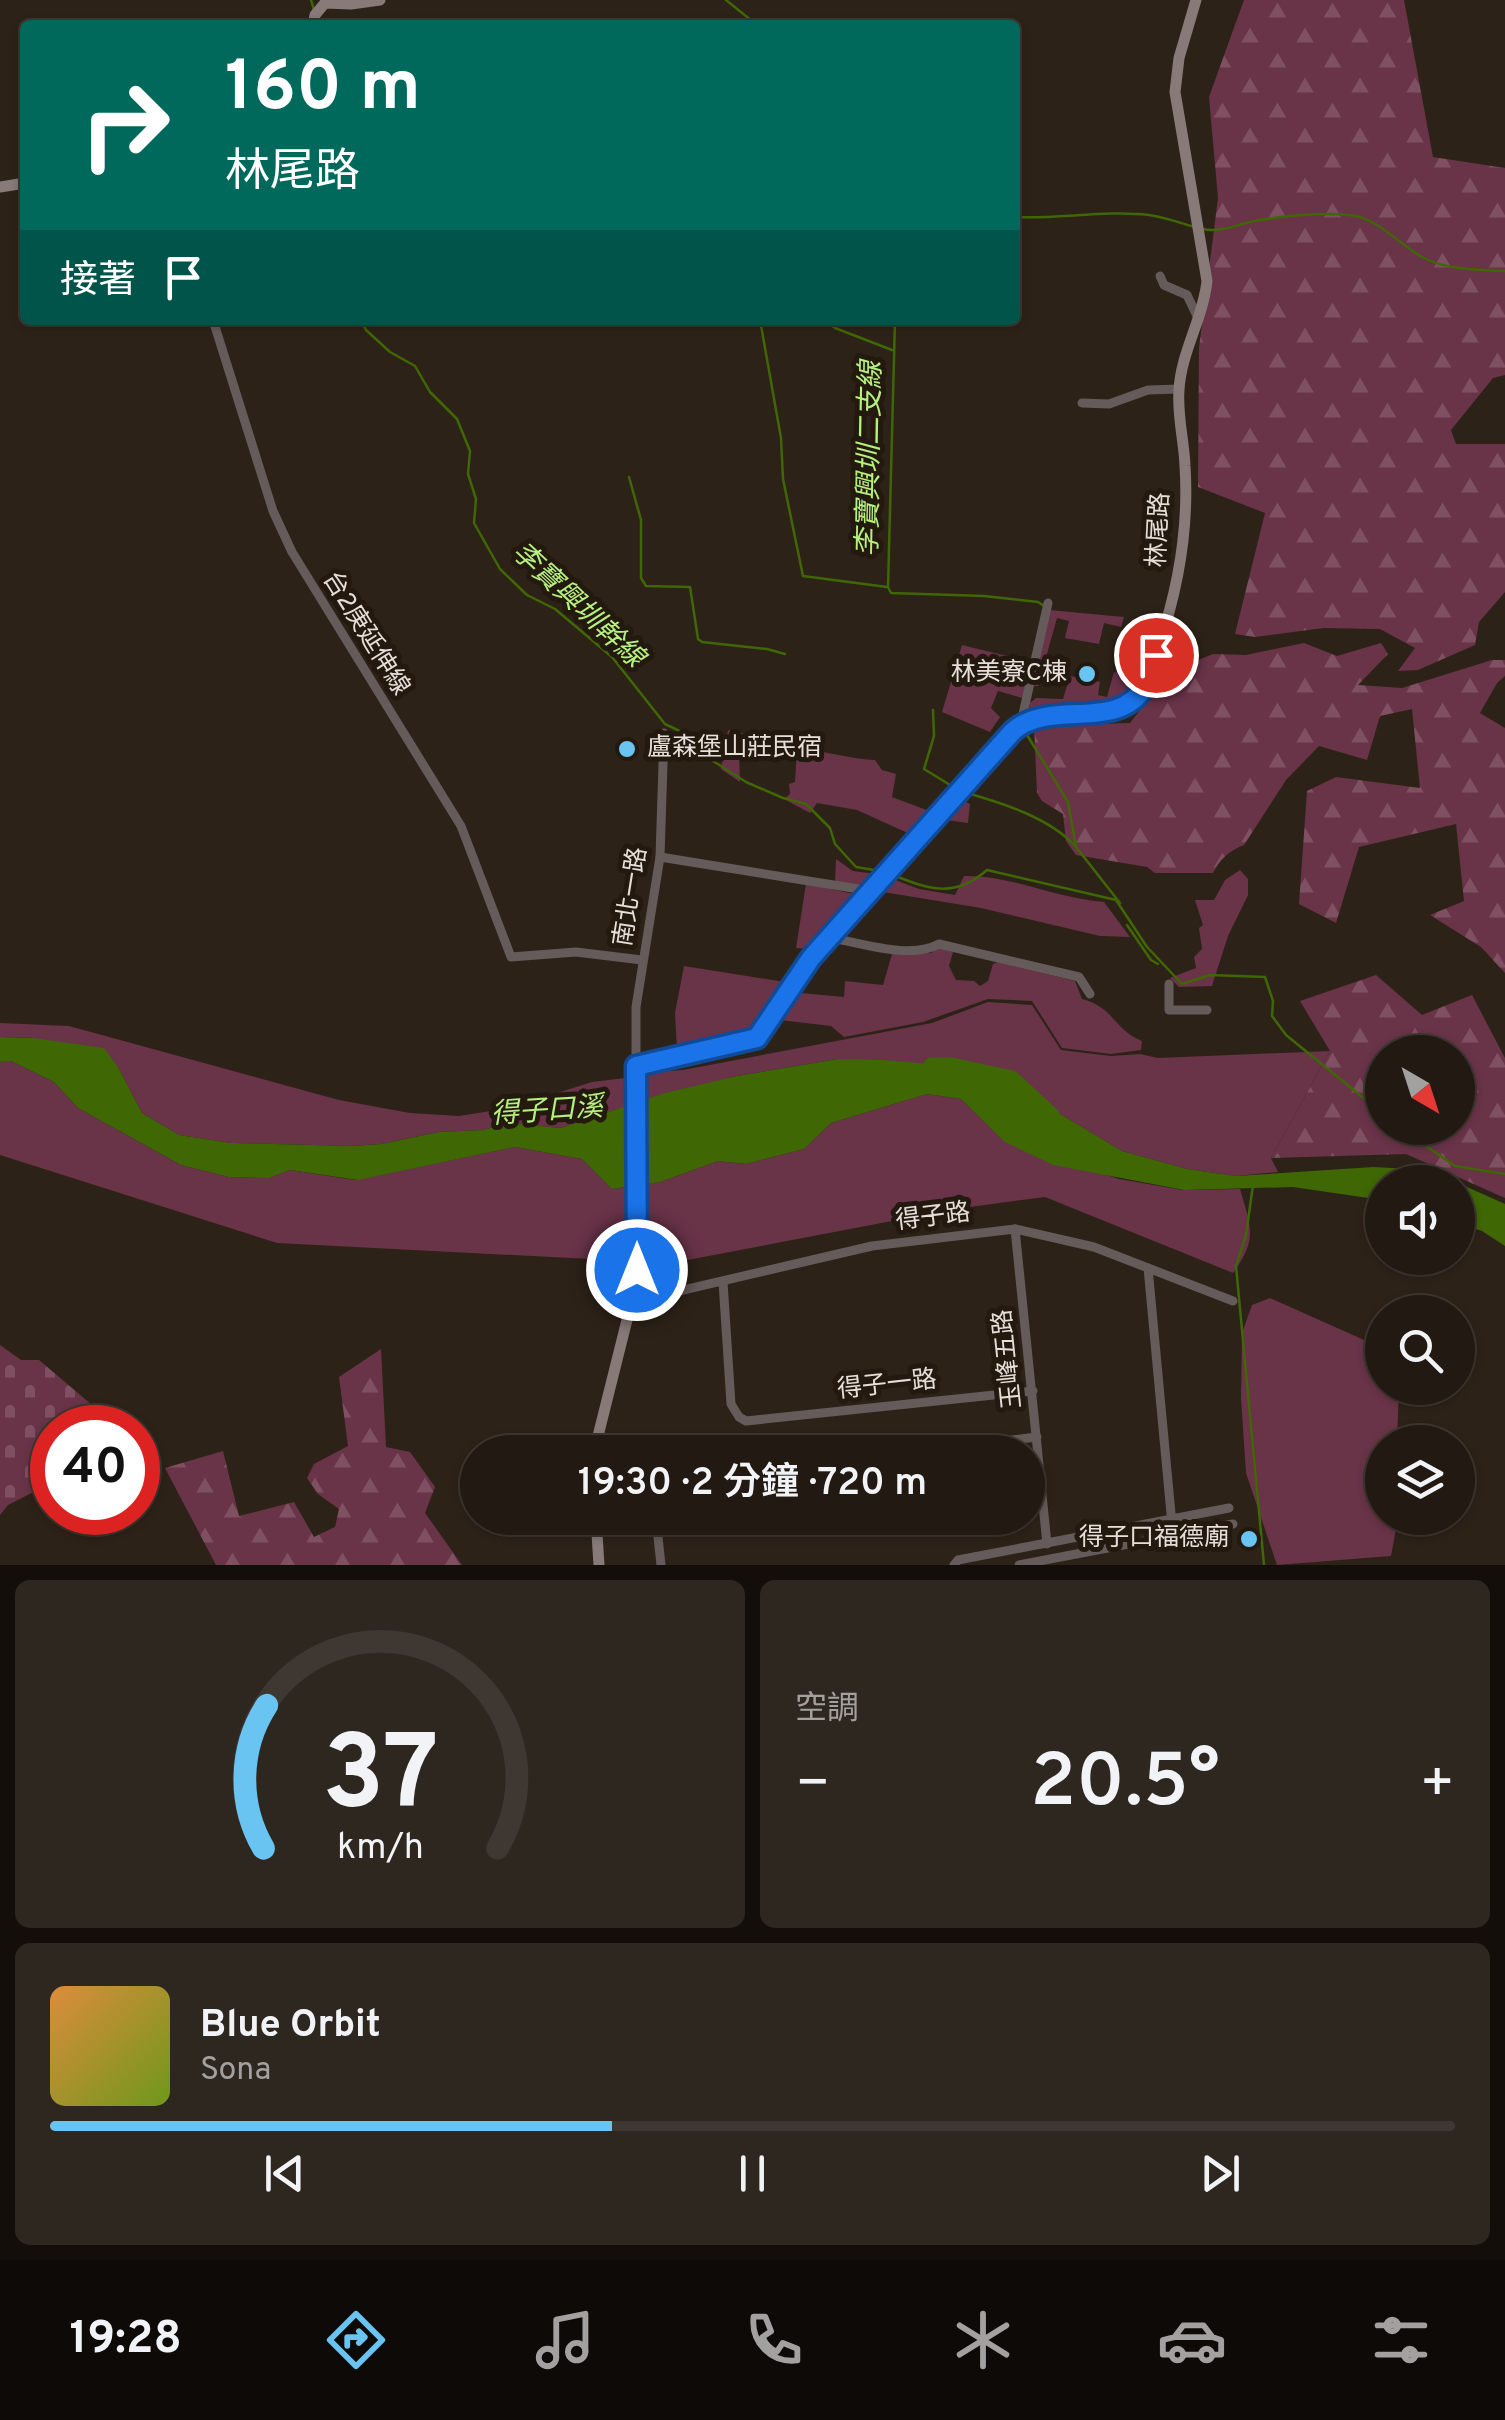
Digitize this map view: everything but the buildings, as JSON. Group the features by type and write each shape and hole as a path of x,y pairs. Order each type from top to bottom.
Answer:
{"street":[{"path":"314,20 325,3 380,0"},
{"name":"林尾路","path":"1025,721 1039,716 1116,711 1131,702 1144,686 1180,576 1185,532 1185,465 1178,389 1207,281 1176,92 1179,58 1196,0"},
{"path":"1160,276 1164,285 1187,294 1199,320"},
{"name":"台2庚延伸線","path":"216,325 273,511 292,552 461,826 511,957 576,952 642,960"},
{"path":"1082,403 1110,404 1148,390 1178,389"},
{"path":"598,1435 637,1270 635,1071 757,1038 811,958 1025,721 1023,714 1048,603"},
{"name":"南北一路","path":"635,1071 636,1007 660,858 664,734"},
{"path":"660,858 871,890"},
{"path":"831,938 910,950 927,950 939,944 1079,977 1090,994"},
{"path":"1169,984 1169,1010 1207,1010"},
{"name":"得子路","path":"632,1302 872,1246 1015,1229 1094,1247 1234,1301"},
{"name":"玉峰五路","path":"1015,1229 1037,1435"},
{"path":"1148,1268 1173,1535"},
{"name":"得子一路","path":"723,1282 731,1404 739,1418 746,1421 1033,1391"},
{"path":"954,1565 958,1560 1230,1508"},
{"name":"玉峰五路","path":"1045,1523 1047,1544"},
{"path":"1019,1565 1233,1524"},
{"path":"597,1535 599,1565"},
{"path":"657,1535 660,1565"}],"green space":[{"path":"1244,0 1404,0 1433,157 1505,168 1505,375 1493,378 1451,430 1456,444 1505,444 1505,592 1479,622 1475,645 1418,670 1398,671 1415,648 1380,629 1324,628 1255,637 1235,634 1265,513 1198,487 1199,348 1218,198 1209,97"},
{"path":"1049,610 1124,617 1121,627 1104,623 1099,644 1065,638 1069,621 1057,618 1038,686 1034,686"},
{"path":"1304,643 1337,656 1381,643 1388,654 1358,685 1402,688 1492,660 1505,660 1505,676 1480,713 1505,728 1505,973 1481,947 1430,915 1464,901 1456,824 1359,847 1336,923 1299,904 1307,791 1336,777 1420,788 1412,709 1380,716 1367,760 1319,746 1286,780 1244,845 1226,856 1213,873 1155,873 1147,867 1076,855 1066,841 1063,814 1042,801 1037,793 1034,726 1130,723 1144,705 1159,660 1186,665 1213,654 1246,655"},
{"path":"962,645 1035,663 1026,699 998,691 991,708 1000,717 990,732 942,712"},
{"path":"1114,672 1142,679 1134,693 1122,702 1093,712 1029,715 1030,703 1036,698 1063,699 1070,676 1100,682 1098,695 1107,697"},
{"path":"728,730 753,736 751,750 739,752 740,782 721,769"},
{"path":"797,749 875,760 882,770 896,774 892,797 932,812 912,835 857,810 817,803 810,813 784,799 790,794 789,784 795,782"},
{"path":"960,799 970,804 968,823 939,819"},
{"path":"836,859 853,871 876,874 865,888 835,883"},
{"path":"1240,870 1248,879 1248,895 1228,936 1212,986 1179,987 1170,978 1196,968 1194,957 1202,949 1199,928 1203,925 1195,900 1214,900 1225,880"},
{"path":"964,876 999,879 1104,902 1130,937 1100,936 981,908 877,891 890,878 919,889 955,895"},
{"path":"806,884 859,895 810,949 796,948"},
{"path":"940,947 953,952 949,966 956,980 974,981 980,986 988,981 993,964 998,962 1075,981 1082,999 1101,1007 1125,1031 1142,1041 1141,1050 1111,1054 1062,1048 1032,1001 988,999 923,1022 844,1037 831,1026 780,1020 787,1001 796,1000 801,993 844,997 845,981 883,985 892,954 931,953"},
{"path":"684,966 785,982 750,1034 677,1050 675,1013"},
{"path":"1376,975 1422,1015 1472,995 1505,1058 1505,1198 1475,1185 1475,1165 1431,1165 1406,1154 1271,1158 1330,1051 1300,1001"},
{"path":"988,1002 1032,1005 1061,1050 1158,1058 1330,1051 1271,1158 1278,1172 1236,1176 1187,1169 1122,1151 1002,1079 955,1066 838,1059 737,1076 640,1102 641,1073 683,1070 932,1023"},
{"path":"0,1023 69,1026 339,1100 410,1113 459,1116 510,1108 592,1082 625,1078 627,1106 561,1128 508,1123 483,1130 439,1132 353,1146 231,1143 179,1135 142,1113 118,1067 33,1038 0,1037"},
{"path":"0,1061 11,1061 54,1082 78,1108 181,1165 229,1177 269,1178 290,1170 355,1180 515,1147 582,1159 612,1189 626,1187 629,1261 277,1243 0,1155"},
{"path":"927,1094 961,1099 1005,1141 1119,1179 1183,1190 1240,1189 1250,1232 1241,1261 1233,1273 1045,1197 955,1209 640,1269 641,1184 660,1182 718,1161 746,1164 804,1149 831,1123"},
{"path":"1270,1298 1365,1340 1365,1405 1398,1405 1398,1425 1365,1425 1365,1535 1395,1535 1391,1556 1277,1565 1246,1473 1242,1333 1252,1305"},
{"path":"0,1345 21,1360 39,1360 92,1405 30,1405 30,1494 8,1505 0,1515"},
{"path":"381,1349 386,1447 410,1452 435,1487 425,1513 462,1565 216,1565 165,1468 223,1451 239,1516 294,1502 314,1537 335,1527 339,1509 318,1494 307,1478 314,1464 348,1446 339,1377"}],"shaded area":[{"path":"0,1037 104,1048 142,1113 179,1135 231,1143 353,1146 439,1132 483,1130 508,1123 561,1128 665,1093 838,1059 955,1066 1002,1079 1122,1151 1187,1169 1236,1176 1365,1168 1365,1198 1293,1187 1184,1190 1053,1165 1005,1142 961,1099 927,1094 831,1123 804,1149 746,1164 718,1161 660,1182 612,1189 582,1159 515,1147 358,1180 290,1170 269,1178 229,1177 181,1165 78,1108 54,1082 11,1061 0,1061"},
{"path":"1475,1191 1505,1204 1505,1246 1475,1229"}],"waterway":[{"name":"李寶興圳幹線","path":"311,0 314,10"},
{"path":"726,0 751,20"},
{"path":"1020,217 1132,214 1195,227"},
{"path":"1202,229 1223,229 1292,216 1356,216 1441,265 1505,271"},
{"name":"李寶興圳幹線","path":"364,325 390,352 415,366 430,392 457,419 470,451 468,474 476,499 474,523 500,569 527,595 555,609 612,657 665,724 690,736 713,761 746,782 806,804 830,828 835,844 856,867 880,871"},
{"path":"761,325 781,438 783,479 803,576 887,587"},
{"path":"831,325 892,350"},
{"name":"李寶興圳二支線","path":"895,325 888,587 891,593 984,596 1044,606"},
{"path":"629,477 641,520 641,578 646,586 690,587 698,639 702,642 785,654"},
{"path":"933,710 934,736 924,769 955,788"},
{"name":"李寶興圳二支線","path":"1024,730 1068,802 1076,847 1120,903"},
{"path":"967,793 1039,820 1075,846"},
{"name":"李寶興圳幹線","path":"893,875 942,889 964,885 987,870 1116,900 1147,947 1182,984 1210,975 1265,977 1273,1001 1272,1016 1286,1035 1365,1099"},
{"path":"869,882 878,872"},
{"path":"1127,925 1158,964"},
{"name":"得子口溪","path":"931,1065 952,1065 1012,1078 1052,1115"},
{"name":"李寶興圳幹線","path":"1425,1145 1455,1166 1505,1174"},
{"path":"1253,1185 1246,1235 1236,1266 1264,1565"}],"place":[{"name":"林美寮C棟","path":"1087,674"},
{"name":"盧森堡山莊民宿","path":"627,749"},
{"name":"得子口福德廟","path":"1249,1539"}],"route":[{"path":"637,1270 636,1066 757,1038 811,958 1013,731 1039,716 1116,711 1131,702 1144,686 1156,655"}]}
